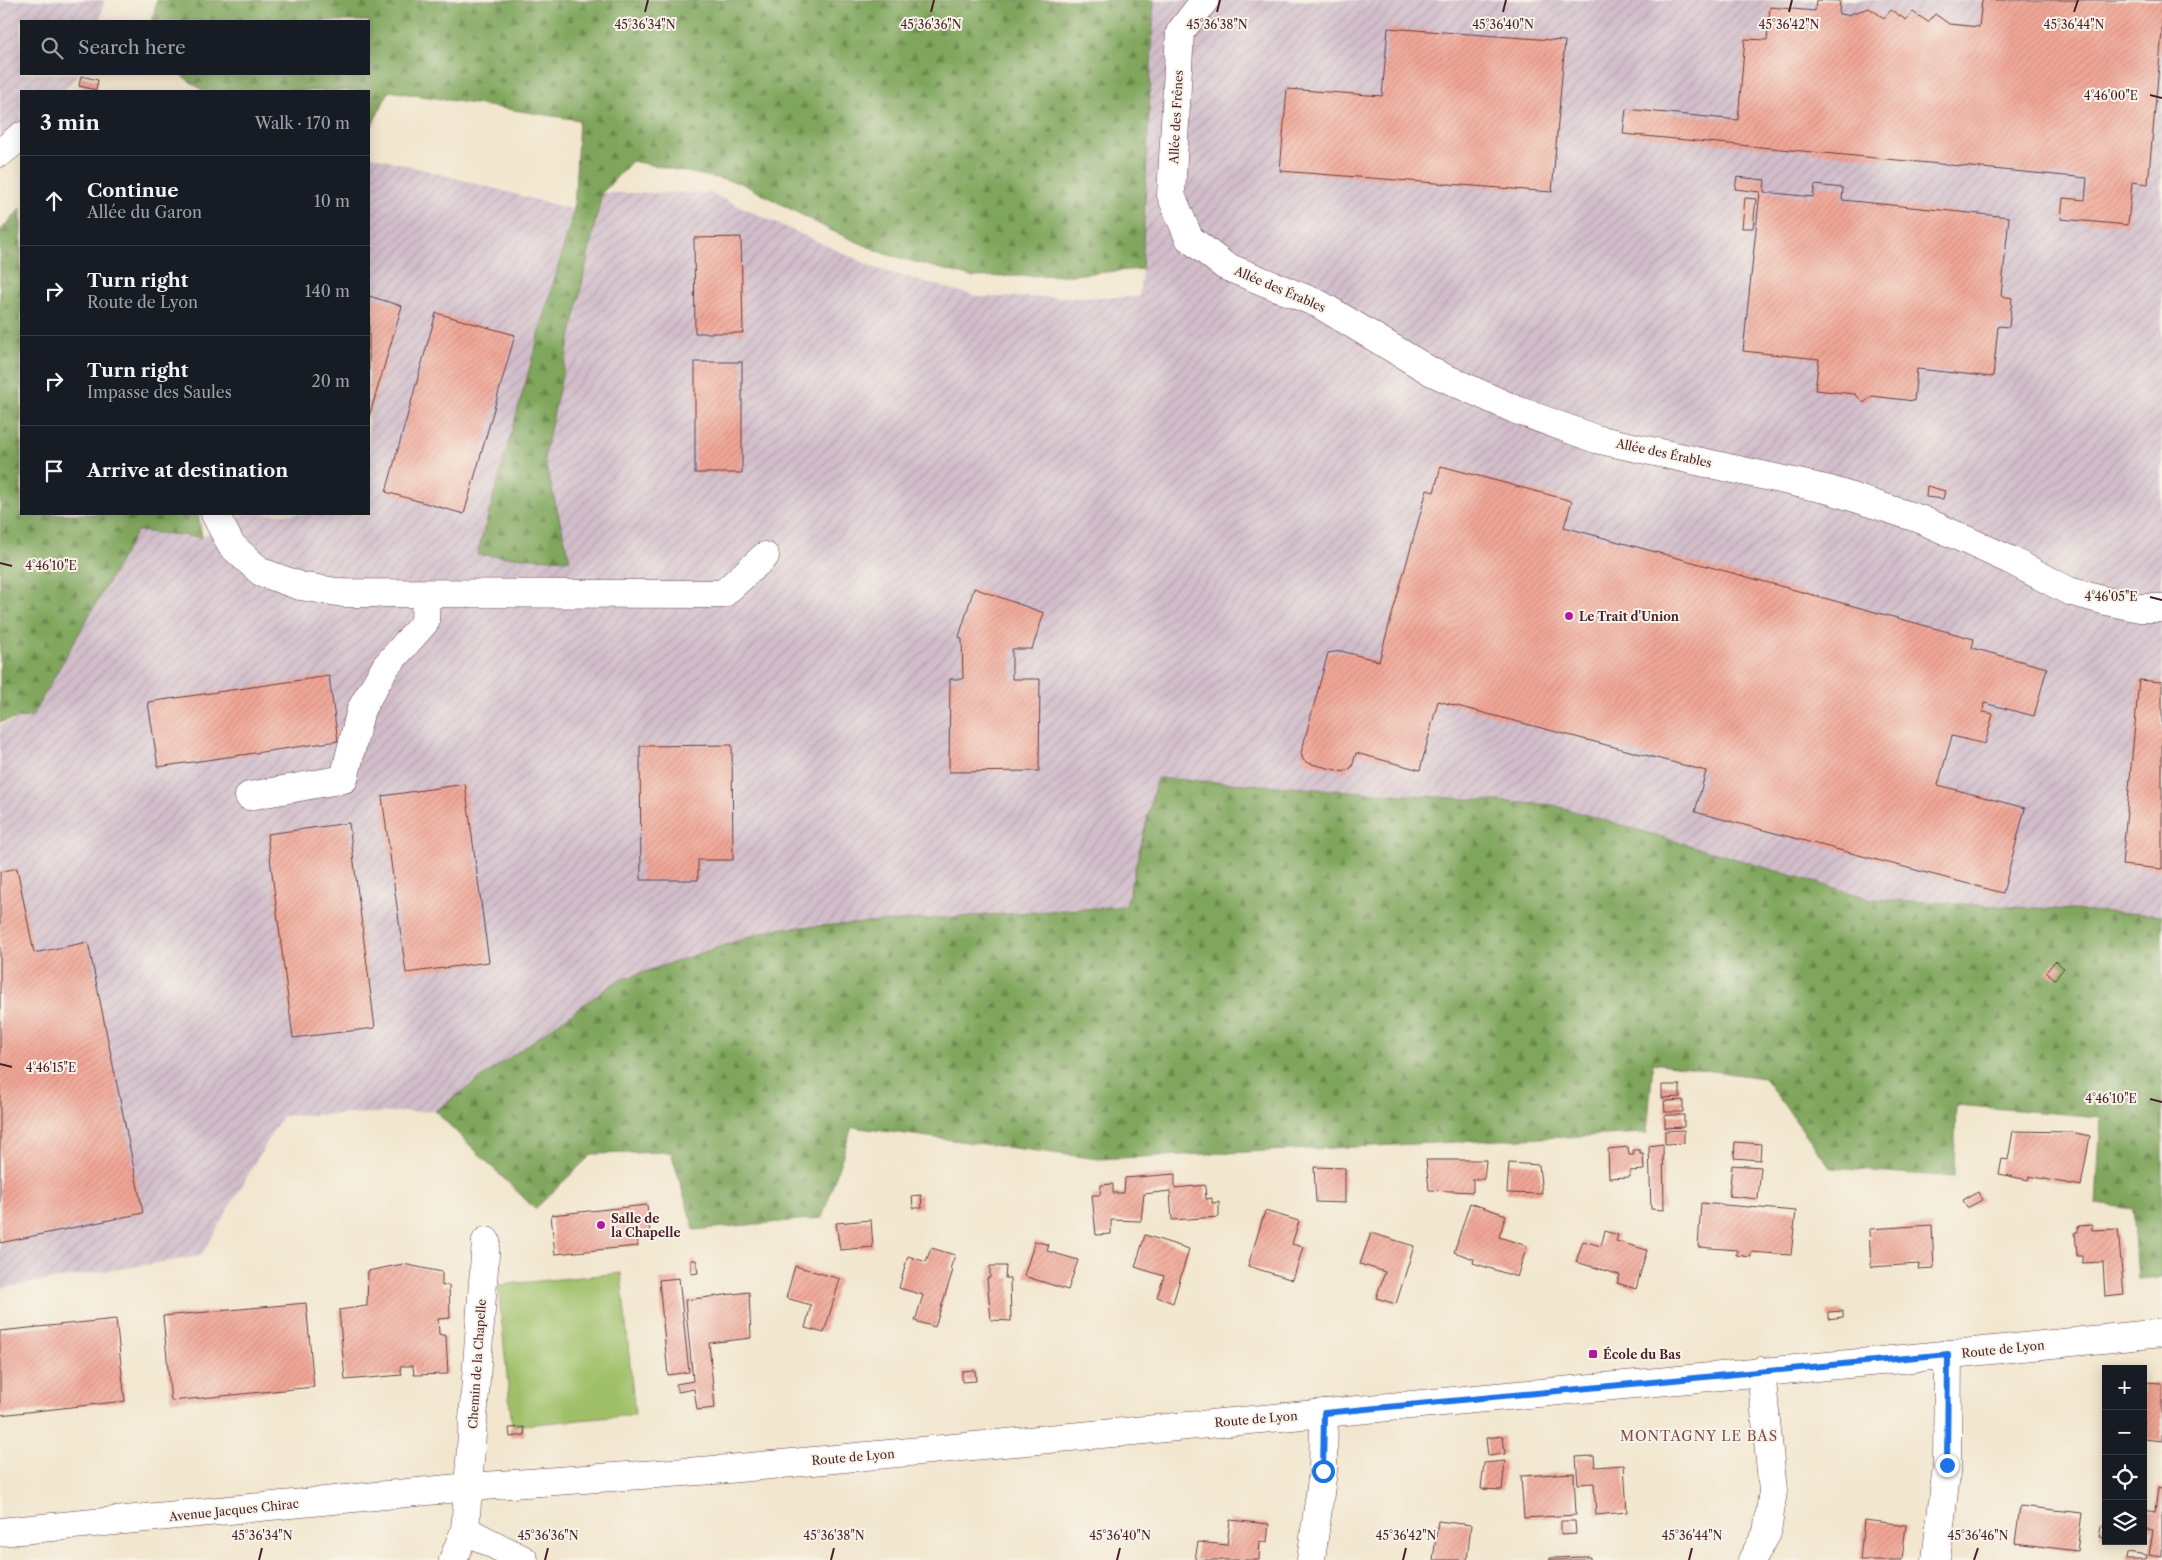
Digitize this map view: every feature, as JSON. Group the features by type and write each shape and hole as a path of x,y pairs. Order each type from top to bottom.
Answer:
{"street":[{"name":"Allée des Frênes","path":"1189,238 1171,195 1180,32 1205,0"},
{"path":"0,153 20,137"},
{"name":"Allée des Érables","path":"1189,238 1225,266 1319,304 1432,372 1514,409 1596,439 1830,490 1920,518 2010,560 2070,591 2106,602 2140,608 2162,608"},
{"path":"216,515 231,545 261,572 300,586 343,594 723,594 765,556"},
{"path":"250,796 344,779 361,709 386,666 425,622 426,594"},
{"name":"Chemin de la Chapelle","path":"453,1560 465,1530 486,1241"},
{"name":"Route de Lyon","path":"469,1487 728,1469 2162,1333"},
{"path":"1936,1560 1947,1465 1948,1354"},
{"path":"1752,1560 1767,1533 1773,1491 1761,1372"},
{"path":"1311,1560 1323,1471 1324,1413"},
{"name":"Avenue Jacques Chirac","path":"0,1532 469,1487"},
{"path":"465,1530 524,1560"}],"shaded area":[{"path":"0,0 104,0 100,20 20,20 20,75 77,75 64,90 20,90 20,138 0,161"},
{"path":"1154,0 2162,0 2162,915 1872,899 1553,805 1126,906 773,929 617,981 435,1111 282,1116 201,1256 0,1288 0,725 32,716 137,531 202,537 243,515 370,515 370,155 574,210 477,555 569,560 544,458 603,193 710,193 878,269 980,297 1139,297 1142,269"}],"green space":[{"path":"157,0 1154,0 1142,269 1070,275 972,277 885,254 830,230 741,183 632,161 602,193 544,458 570,560 477,555 574,210 579,120 389,91 370,129 370,90 202,90 181,75 370,75 370,20 152,20"},
{"path":"20,209 20,515 198,515 202,537 137,531 32,716 0,722 0,231"},
{"path":"1157,778 1553,805 1872,899 2162,915 2162,1277 2138,1279 2133,1209 2096,1204 2101,1117 1956,1105 1954,1177 1831,1168 1764,1078 1653,1063 1647,1133 1099,1159 852,1127 822,1218 694,1230 671,1152 592,1154 535,1209 435,1111 617,981 773,929 1126,906"},
{"path":"621,1273 635,1415 512,1426 498,1285"}],"building":[{"path":"1816,0 1840,1 1839,14 1847,15 1869,8 1884,18 1891,10 1906,20 1913,12 1928,22 1935,14 1949,24 1979,27 1982,0 2162,0 2162,33 2148,184 2132,182 2128,225 2061,219 2063,198 2085,200 2087,178 1623,134 1626,109 1738,120 1745,39 1767,40 1770,7 1815,11"},
{"path":"1388,28 1565,41 1552,192 1280,171 1287,89 1382,96"},
{"path":"81,76 98,80 96,90 79,86"},
{"path":"1737,177 1765,180 1764,192 1813,197 1815,185 1843,188 1842,200 2009,217 2001,296 2012,298 2009,327 1998,326 1993,377 1917,369 1914,401 1872,396 1864,403 1855,394 1815,390 1819,359 1743,351 1760,192 1735,189"},
{"path":"1745,198 1756,199 1753,228 1742,228"},
{"path":"741,237 743,333 695,333 694,238"},
{"path":"370,296 402,306 370,414"},
{"path":"436,313 515,335 464,514 386,492"},
{"path":"695,362 742,362 742,473 695,473"},
{"path":"1441,466 1572,501 1564,527 1974,639 1972,648 2047,668 2034,716 1984,703 1983,712 1993,714 1985,744 1952,736 1938,785 2025,808 2003,893 1695,812 1706,771 1438,701 1420,770 1356,753 1352,767 1344,772 1303,760 1301,753 1328,653 1341,651 1379,661 1427,490 1434,492"},
{"path":"1927,486 1945,491 1943,499 1926,497"},
{"path":"974,588 1044,613 1032,649 1012,649 1012,679 1040,679 1039,771 949,772 950,679 963,679 962,639 959,637"},
{"path":"329,676 338,741 158,767 148,702"},
{"path":"2139,680 2162,682 2162,869 2122,865"},
{"path":"732,745 733,860 698,860 698,880 641,880 640,746"},
{"path":"465,784 489,962 406,973 382,796"},
{"path":"349,823 375,1028 293,1038 267,834"},
{"path":"17,868 34,953 88,942 143,1213 0,1243 0,872"},
{"path":"2055,961 2064,968 2055,979 2046,972"},
{"path":"1662,1085 1680,1085 1680,1097 1662,1098"},
{"path":"1683,1100 1683,1112 1665,1112 1664,1101"},
{"path":"1665,1115 1684,1115 1684,1127 1665,1128"},
{"path":"1684,1130 1684,1143 1665,1144 1665,1131"},
{"path":"2013,1131 2071,1132 2090,1136 2081,1186 2029,1176 2028,1180 1999,1174 2002,1159 2008,1160"},
{"path":"1735,1142 1761,1144 1760,1160 1734,1158"},
{"path":"1663,1144 1664,1210 1651,1209 1649,1146"},
{"path":"1628,1147 1629,1155 1634,1155 1633,1150 1640,1150 1640,1154 1643,1154 1644,1170 1630,1171 1630,1177 1609,1178 1608,1149"},
{"path":"1426,1160 1486,1160 1484,1179 1473,1179 1473,1192 1429,1190"},
{"path":"1509,1163 1539,1165 1542,1194 1507,1193"},
{"path":"1732,1165 1761,1167 1758,1199 1729,1196"},
{"path":"1314,1167 1345,1168 1345,1203 1316,1202"},
{"path":"1175,1174 1175,1188 1205,1185 1206,1199 1212,1198 1212,1203 1219,1202 1219,1217 1172,1220 1170,1191 1144,1194 1141,1221 1111,1220 1111,1234 1096,1235 1092,1195 1100,1195 1101,1185 1113,1184 1113,1193 1124,1193 1125,1178"},
{"path":"1978,1192 1982,1200 1967,1208 1963,1200"},
{"path":"921,1195 922,1208 913,1208 912,1196"},
{"path":"1470,1203 1506,1215 1499,1237 1527,1246 1517,1277 1473,1263 1474,1259 1454,1252"},
{"path":"1701,1203 1796,1211 1791,1255 1751,1252 1751,1257 1736,1255 1737,1250 1698,1247"},
{"name":"Salle de la Chapelle","path":"647,1205 650,1233 637,1235 638,1246 555,1254 551,1215"},
{"path":"1265,1211 1299,1221 1292,1244 1303,1247 1293,1280 1248,1266"},
{"path":"871,1220 873,1247 840,1250 836,1223"},
{"path":"1932,1225 1934,1268 1918,1269 1919,1264 1871,1267 1869,1229"},
{"path":"2092,1225 2092,1230 2118,1229 2124,1295 2105,1297 2103,1262 2082,1263 2082,1256 2077,1256 2075,1232 2078,1232 2078,1226"},
{"path":"1605,1231 1618,1235 1616,1241 1647,1250 1636,1289 1617,1283 1620,1275 1576,1262 1583,1241 1601,1246"},
{"path":"1371,1233 1414,1246 1396,1304 1376,1298 1385,1272 1360,1264"},
{"path":"1145,1235 1189,1249 1173,1303 1157,1297 1164,1276 1135,1267"},
{"path":"1035,1241 1049,1245 1047,1251 1078,1260 1068,1290 1024,1276"},
{"path":"931,1248 955,1255 950,1269 953,1270 935,1327 915,1321 923,1295 899,1288 908,1256 926,1262"},
{"path":"691,1260 696,1260 698,1273 691,1274"},
{"path":"403,1264 442,1272 442,1286 449,1285 450,1318 438,1319 439,1334 446,1336 448,1374 414,1375 413,1366 400,1366 402,1375 345,1380 339,1310 367,1306 368,1271"},
{"path":"795,1266 840,1279 824,1333 805,1328 811,1305 786,1298"},
{"path":"990,1266 1006,1266 1005,1278 1010,1278 1011,1321 991,1320 987,1278 990,1278"},
{"path":"679,1278 689,1372 668,1375 659,1280"},
{"path":"749,1292 751,1338 709,1343 715,1408 697,1410 694,1389 678,1392 676,1384 693,1381 685,1300"},
{"path":"306,1303 314,1387 171,1401 163,1316"},
{"path":"1843,1311 1843,1317 1828,1319 1828,1312"},
{"path":"116,1319 125,1401 0,1415 0,1331"},
{"path":"975,1370 976,1381 962,1382 962,1371"},
{"path":"2147,1382 2162,1383 2162,1441 2147,1439"},
{"path":"524,1427 525,1435 510,1437 509,1428"},
{"path":"1503,1436 1505,1454 1488,1456 1486,1438"},
{"path":"1594,1456 1595,1467 1624,1465 1627,1512 1596,1515 1594,1483 1578,1484 1576,1457"},
{"path":"1505,1461 1502,1490 1481,1489 1484,1463"},
{"path":"1574,1473 1576,1515 1524,1518 1521,1476"},
{"path":"2158,1487 2162,1488 2162,1557 2149,1555 2153,1530 2147,1529 2147,1511 2155,1512"},
{"path":"2020,1506 2082,1513 2077,1551 2015,1543"},
{"path":"1230,1520 1269,1524 1267,1542 1260,1541 1259,1560 1195,1560 1198,1542 1227,1545"},
{"path":"1864,1520 1906,1525 1902,1560 1860,1560"},
{"path":"1438,1521 1471,1525 1467,1560 1433,1560"},
{"path":"1561,1521 1575,1521 1576,1534 1561,1535"},
{"path":"2101,1526 2102,1526 2102,1538 2099,1537"},
{"path":"2127,1553 2147,1556 2146,1560 2126,1560"},
{"path":"1590,1557 1590,1560 1550,1560 1550,1558"}],"place":[{"name":"Le Trait d'Union","path":"1569,616"},
{"name":"Salle de la Chapelle","path":"601,1225"},
{"name":"École du Bas","path":"1593,1354"}],"district":[{"name":"MONTAGNY LE BAS","path":"1699,1436"}],"route":[{"path":"1323,1471 1324,1413 1948,1354 1947,1465"}]}
